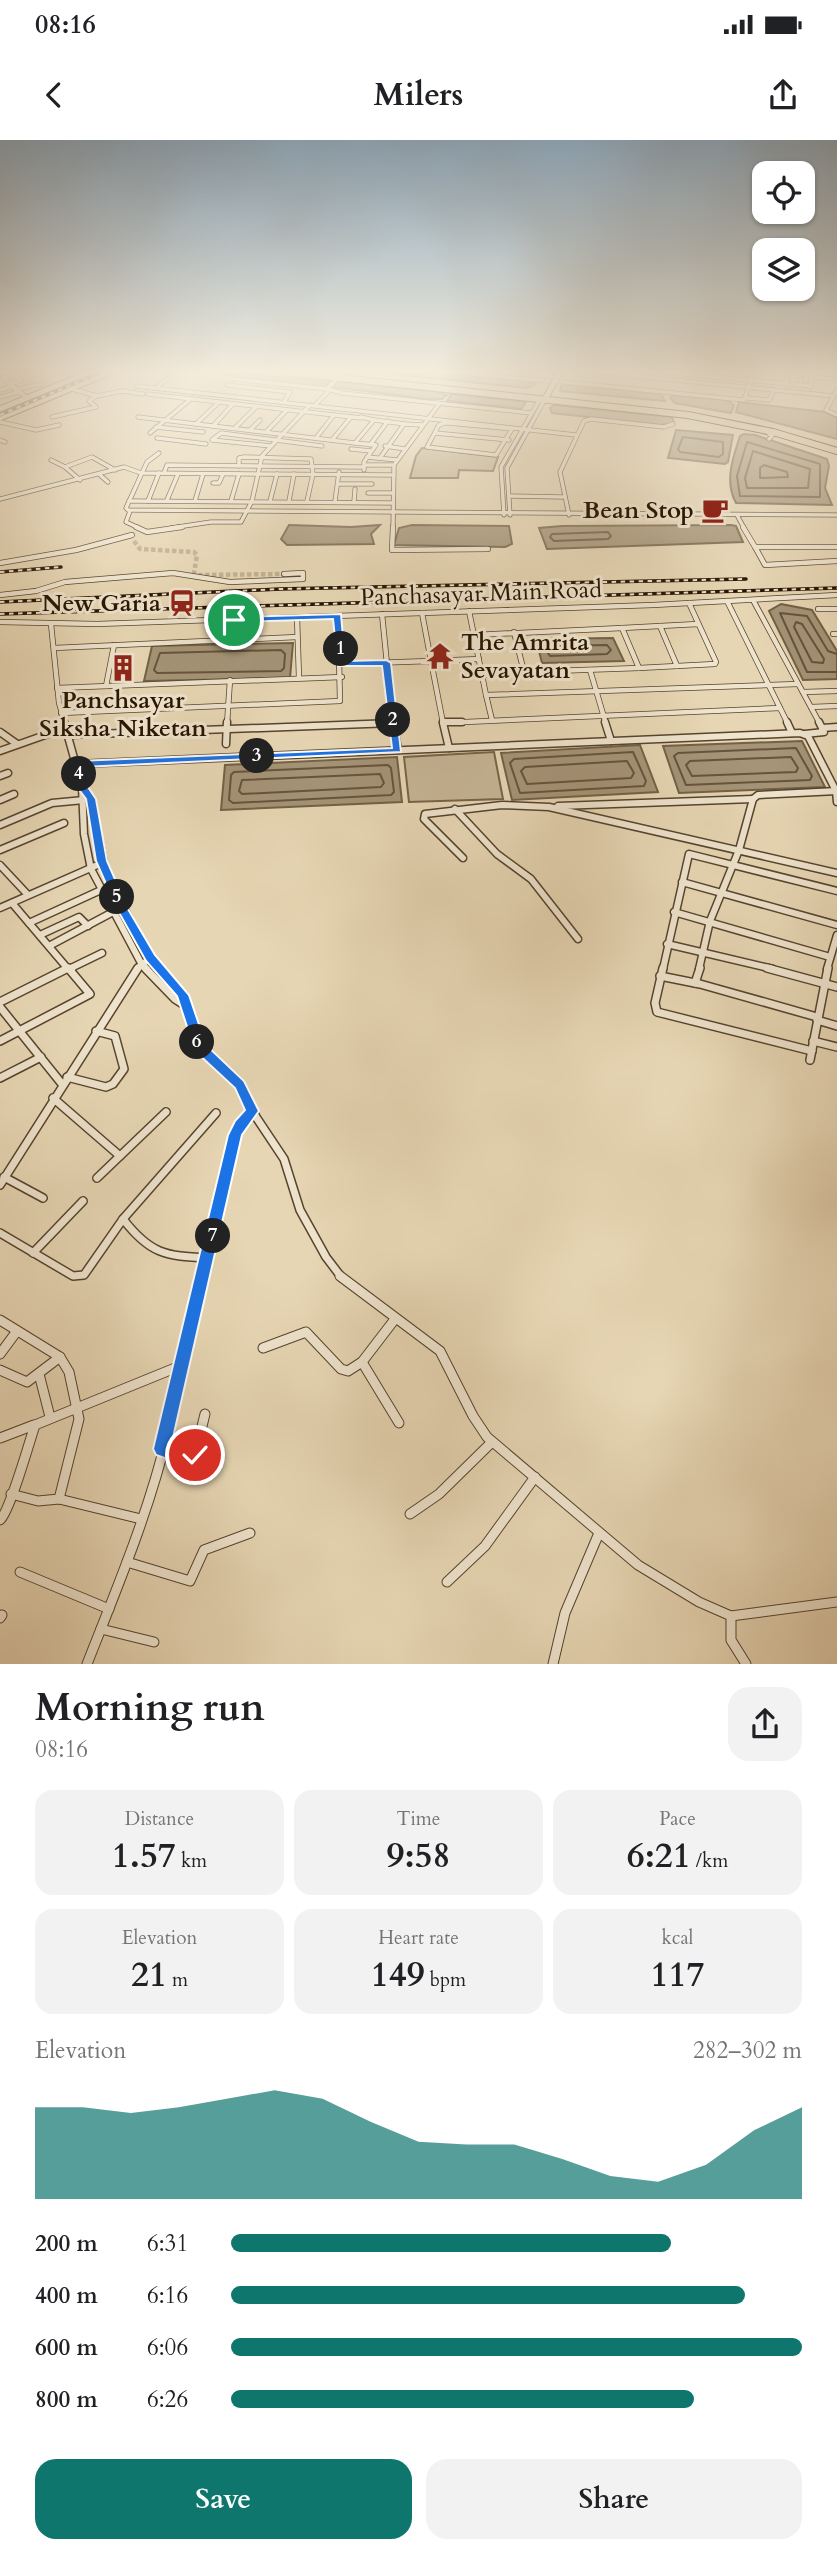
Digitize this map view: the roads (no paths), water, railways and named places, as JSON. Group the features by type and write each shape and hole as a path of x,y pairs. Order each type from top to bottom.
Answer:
{"main road":[{"path":"812,443 837,448"}],"street":[{"path":"194,443 206,444"},
{"path":"247,443 271,446"},
{"path":"130,511 127,522 147,532 218,521 243,521 252,501 262,456 274,443"},
{"path":"300,443 322,446"},
{"path":"356,443 405,449"},
{"path":"380,458 390,443"},
{"path":"409,443 396,463 394,475 392,550 488,549"},
{"path":"429,443 427,447 496,455 503,443"},
{"path":"507,515 507,468 515,443"},
{"path":"507,515 501,486 501,467 520,443"},
{"path":"569,515 559,472 572,443"},
{"path":"364,474 364,466 373,445"},
{"path":"449,450 453,445"},
{"path":"351,449 371,451"},
{"path":"159,453 146,462 126,508 130,511 837,515"},
{"path":"65,467 92,457 115,470"},
{"path":"239,466 242,457 310,459 313,474 307,501"},
{"path":"367,457 396,463"},
{"path":"51,460 65,467 80,480"},
{"path":"148,501 167,465 341,467 396,463"},
{"path":"335,502 341,467"},
{"path":"0,499 128,468 141,472 178,474 394,475"},
{"path":"167,500 178,474"},
{"path":"195,500 203,474"},
{"path":"213,483 219,483 223,474"},
{"path":"231,501 239,474"},
{"path":"270,501 277,474"},
{"path":"289,501 294,474"},
{"path":"354,502 356,474"},
{"path":"100,475 108,482"},
{"path":"372,502 374,475"},
{"path":"338,484 393,493"},
{"path":"501,486 509,486"},
{"path":"509,496 563,497"},
{"path":"129,501 393,503"},
{"path":"177,512 180,501"},
{"path":"320,513 323,501"},
{"path":"737,515 765,565 837,561"},
{"path":"134,525 134,541"},
{"path":"0,563 76,550 132,535"},
{"path":"755,547 837,547"},
{"path":"0,593 65,582 173,573 230,582 303,579 303,573 284,574"},
{"name":"Panchasayar Main Road","path":"0,622 51,624 338,616 837,595"},
{"path":"77,764 824,732 753,600"},
{"path":"727,601 792,733"},
{"path":"482,675 711,665 716,662 689,603"},
{"path":"818,610 837,609"},
{"path":"470,611 492,720"},
{"path":"422,613 449,748"},
{"path":"382,614 398,750"},
{"path":"61,713 340,701 342,677 338,616"},
{"path":"297,617 299,678"},
{"path":"51,624 61,713 82,787 81,800 90,867 141,963 174,999 186,1006"},
{"path":"475,635 698,624"},
{"path":"660,626 677,666"},
{"path":"622,628 639,668"},
{"path":"514,632 524,673"},
{"path":"54,648 297,637"},
{"path":"106,686 114,645"},
{"path":"341,664 479,659"},
{"path":"590,670 611,741"},
{"path":"57,688 342,677"},
{"path":"224,757 230,680"},
{"path":"486,695 798,684"},
{"path":"803,692 837,691"},
{"path":"811,707 837,706"},
{"path":"443,723 780,708"},
{"path":"68,735 393,723"},
{"path":"822,728 837,727"},
{"path":"0,751 65,728"},
{"path":"0,732 17,744"},
{"path":"805,734 836,791 837,802"},
{"path":"0,776 8,773"},
{"path":"82,787 91,799 102,863 109,880 150,958 183,995 200,1048 240,1084 253,1111 284,1159 300,1210 326,1257 339,1275 440,1351 473,1416 492,1442 638,1565 667,1585 731,1616 837,1602"},
{"path":"695,983 705,952 710,921 739,850 753,799 758,795 836,791"},
{"path":"0,800 14,794"},
{"path":"0,825 52,803 91,799"},
{"path":"463,858 423,816 455,809 502,805 549,807 644,801 753,799"},
{"path":"549,807 837,873"},
{"path":"455,809 497,854 531,879 578,939"},
{"path":"0,850 64,823"},
{"path":"811,1051 657,1012 655,1003 689,854 837,891"},
{"path":"0,908 102,863"},
{"path":"0,865 28,895"},
{"path":"0,877 8,874"},
{"path":"29,923 109,880"},
{"path":"682,882 837,925"},
{"path":"0,1041 90,994 12,903"},
{"path":"49,946 113,912"},
{"path":"674,912 833,952"},
{"path":"40,935 79,917 88,926"},
{"path":"810,1060 824,984 837,935"},
{"path":"667,944 837,987"},
{"path":"96,1031 115,1036 124,1069 118,1079 106,1087 64,1080 19,1031 0,1004 102,953"},
{"path":"43,1198 2,1181 141,963 150,958"},
{"path":"660,976 695,983 837,1026"},
{"path":"174,999 183,995"},
{"path":"813,1041 837,1047"},
{"path":"0,1078 41,1057"},
{"path":"53,1098 120,1156"},
{"path":"87,1664 141,1519 162,1449 180,1366 242,1122 253,1111"},
{"path":"97,1178 166,1112"},
{"path":"0,1233 77,1278 89,1270 123,1219 216,1113"},
{"path":"33,1253 83,1202"},
{"path":"123,1219 144,1246 155,1253 208,1258"},
{"path":"263,1348 306,1332 341,1369 348,1371 362,1362 395,1319"},
{"path":"0,1320 60,1357 69,1372 77,1406 77,1428 59,1499"},
{"path":"0,1354 17,1331"},
{"path":"0,1370 27,1382 60,1357"},
{"path":"362,1362 399,1423"},
{"path":"0,1438 180,1366"},
{"path":"39,1374 50,1417"},
{"path":"162,1449 195,1455 205,1414"},
{"path":"0,1520 7,1514 11,1494 35,1425"},
{"path":"410,1514 439,1494 492,1442"},
{"path":"447,1582 463,1570 493,1538 535,1477"},
{"path":"11,1494 38,1502 59,1499 141,1519"},
{"path":"127,1562 190,1581 204,1550 250,1533"},
{"path":"554,1664 576,1582 599,1533"},
{"path":"20,1572 109,1609"},
{"path":"731,1616 731,1640 746,1664"},
{"path":"101,1629 154,1642"}],"water":[{"path":"672,443 731,443 728,462 725,464 668,458"},
{"path":"738,443 779,443 827,459 829,466 825,488 832,505 736,503 730,478"},
{"path":"289,525 380,525 371,534 374,544 287,545 281,539"},
{"path":"412,525 509,526 512,544 505,547 394,545 399,528"},
{"path":"562,526 736,526 743,542 547,549 539,528"},
{"path":"781,604 812,610 837,651 837,679 803,680 769,611"},
{"path":"613,638 624,661 542,663 536,639"},
{"path":"293,643 290,678 144,681 152,646"},
{"path":"802,741 825,787 679,793 663,746"},
{"path":"640,745 658,792 512,800 501,753"},
{"path":"397,757 402,802 221,810 225,765"}],"tunnel":[{"path":"134,541 140,549 194,552 197,555 194,573 198,575 284,574"}],"railway":[{"path":"0,572 61,567"},
{"path":"0,602 280,589 746,579"},
{"path":"0,614 837,588"}],"place":[{"name":"Bean Stop","path":"715,510"},
{"name":"New Garia","path":"182,603"},
{"name":"The Amrita Sevayatan","path":"440,656"},
{"name":"Panchsayar Siksha Niketan","path":"123,668"}]}
